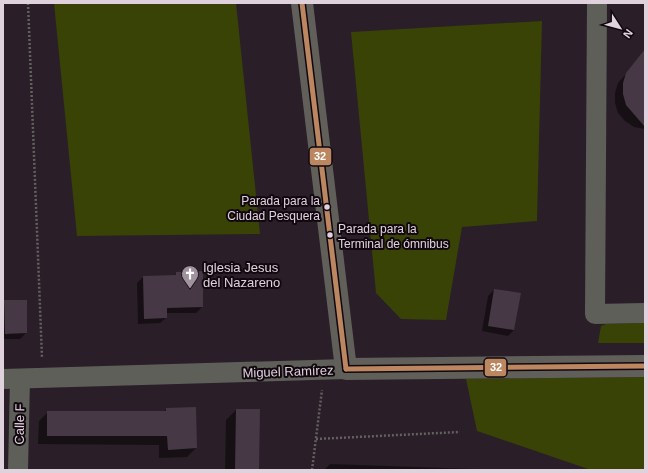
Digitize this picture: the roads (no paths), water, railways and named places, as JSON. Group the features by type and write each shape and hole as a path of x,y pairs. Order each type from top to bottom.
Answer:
{"main road":[{"path":"302,3 335,370"},
{"name":"Miguel Ramírez","path":"335,370 645,366"}],"street":[{"path":"597,3 595,314 645,314"},
{"name":"Miguel Ramírez","path":"12,379 335,370"},
{"name":"Calle F","path":"12,379 18,470"}],"place":[{"name":"Parada para la Ciudad Pesquera","path":"327,207"},
{"name":"Parada para la Terminal de ómnibus","path":"330,235"},
{"name":"Iglesia Jesus del Nazareno","path":"190,289"}]}
